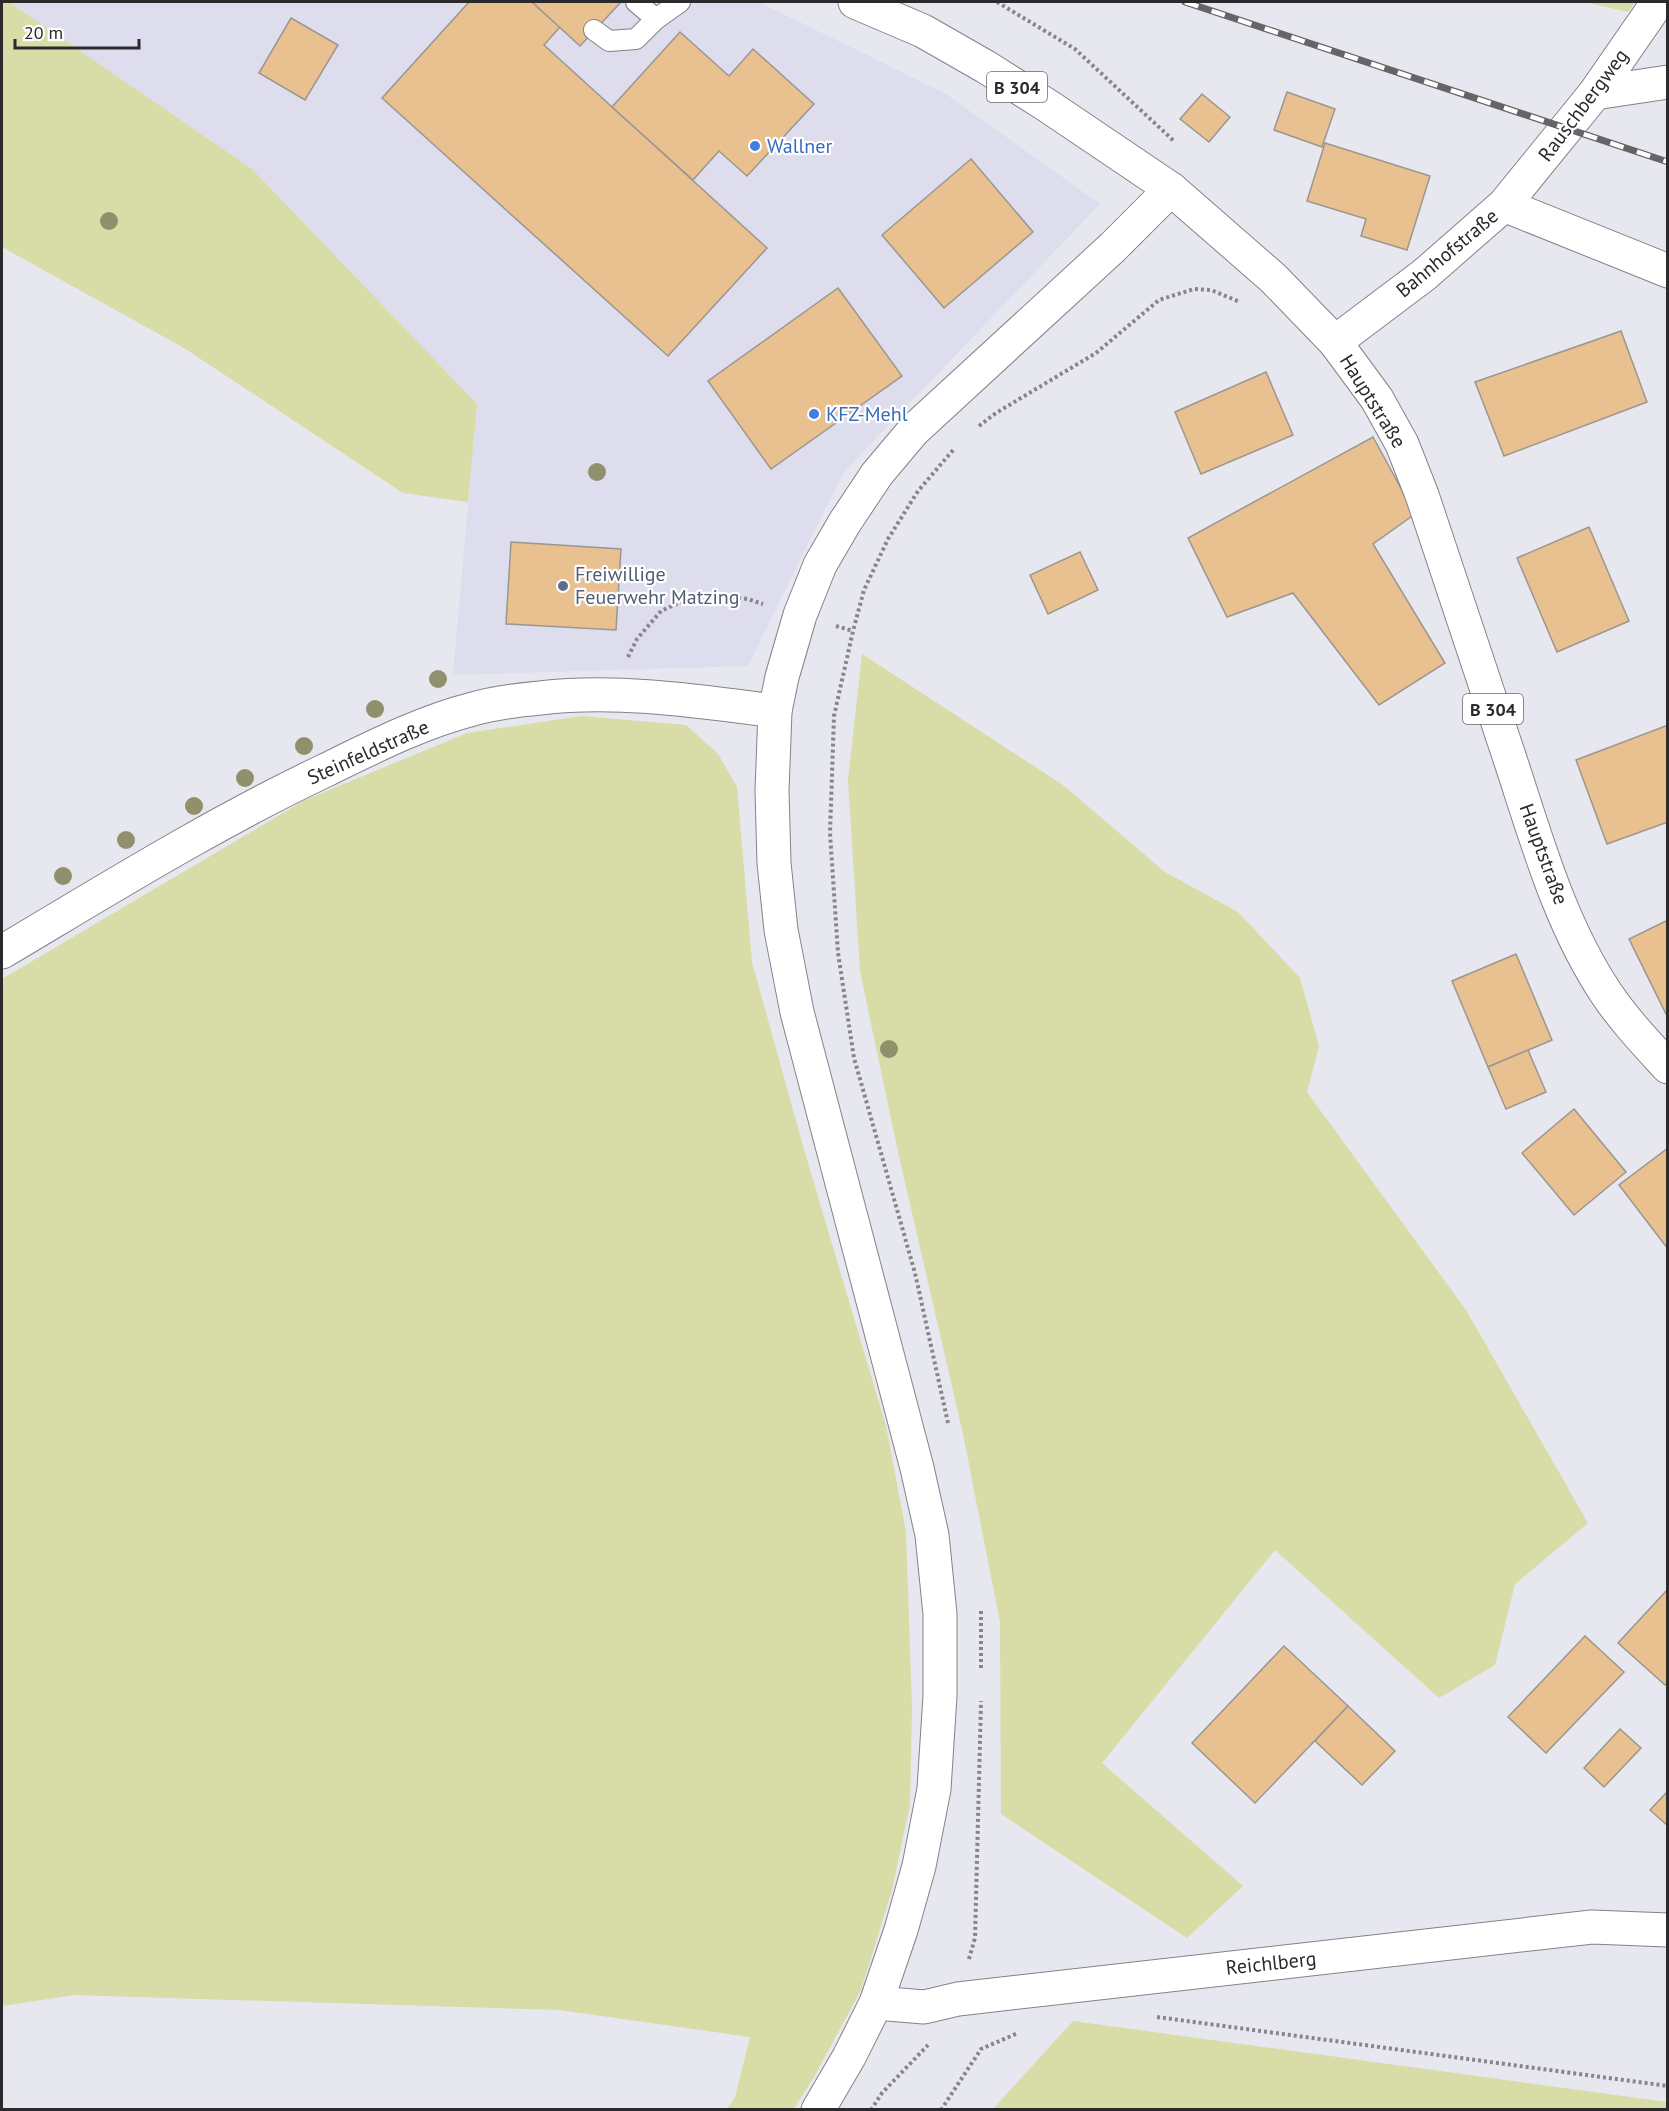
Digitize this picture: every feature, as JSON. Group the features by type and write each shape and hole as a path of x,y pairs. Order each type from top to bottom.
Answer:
{"main road":[{"name":"Hauptstraße","path":"855,2 923,31 986,67 1171,189 1274,278 1335,342 1377,399 1402,444 1422,495 1532,824 1557,894 1579,944 1605,992 1632,1028 1668,1067"},
{"name":"Rauschbergweg","path":"1504,205 1595,93 1658,2"},
{"path":"1595,93 1668,82"},
{"path":"818,2109 849,2057 876,2003 901,1930 919,1866 933,1788 940,1696 940,1614 932,1534 797,1012 783,942 774,863 772,791 775,711 800,615 820,565 877,474 914,430 1113,247 1171,189"},
{"name":"Bahnhofstraße","path":"1335,342 1424,275 1504,205 1668,271"},
{"name":"Steinfeldstraße","path":"2,952 194,839 280,792 367,750 473,708 539,698 582,695 674,698 775,711"},
{"name":"Reichlberg","path":"876,2003 924,2007 958,1999 1592,1927 1668,1930"}],"lane":[{"path":"636,2 656,19"},
{"path":"594,30 609,41 636,39 656,19 680,2"}],"path":[{"path":"998,2 1075,49 1179,146"},
{"path":"971,432 996,413 1096,353 1160,300 1194,289 1211,290 1246,305 1274,278"},
{"path":"948,1423 915,1273 854,1058 838,953 830,833 834,716 864,590 888,539 918,491 955,448"},
{"path":"622,697 623,666 637,639 661,611 698,594 748,599 853,631"},
{"path":"980,1607 982,1619 981,1674"},
{"path":"871,2109 882,2092 951,2020 975,1938 981,1696"},
{"path":"1157,2017 1668,2086"},
{"path":"941,2109 981,2049 1021,2032"}],"shaded area":[{"path":"9,2 759,2 946,94 1100,204 843,473 748,666 453,675 477,404 252,169"}],"green space":[{"path":"2,2 9,2 252,169 477,404 468,502 403,493 184,348 2,247"},
{"path":"1584,2 1635,2 1628,12"},
{"path":"862,654 1063,785 1165,872 1238,912 1300,978 1319,1046 1307,1092 1466,1310 1588,1523 1515,1584 1495,1665 1439,1698 1275,1550 1102,1763 1243,1886 1187,1938 1001,1814 1000,1622 963,1434 898,1152 860,971 848,779"},
{"path":"581,716 686,725 718,754 737,787 752,962 805,1153 886,1426 906,1532 912,1707 910,1804 892,1890 861,1990 814,2077 793,2110 727,2109 735,2097 750,2037 559,2010 74,1995 2,2006 2,979 305,800 467,733"},
{"path":"1073,2021 1667,2102 1667,2109 993,2109"}],"building":[{"path":"469,2 532,2 560,27 544,45 767,248 668,356 382,98"},
{"path":"532,2 621,2 580,46"},
{"path":"291,18 338,45 305,100 259,73"},
{"path":"680,32 729,76 753,49 814,104 747,176 719,151 693,180 612,107"},
{"path":"1287,92 1335,109 1322,147 1274,130"},
{"path":"1202,94 1230,117 1209,142 1180,119"},
{"path":"1325,143 1430,176 1407,250 1361,236 1366,219 1307,201"},
{"path":"971,159 1033,232 944,308 882,235"},
{"path":"838,288 902,376 771,469 708,381"},
{"path":"1621,331 1647,402 1504,456 1475,382"},
{"path":"1266,372 1293,435 1201,474 1175,412"},
{"path":"1373,437 1415,514 1373,544 1445,663 1379,705 1293,593 1227,617 1188,538"},
{"path":"1589,527 1629,621 1557,652 1517,558"},
{"name":"Freiwillige Feuerwehr Matzing","path":"511,542 621,549 616,630 506,624"},
{"path":"1080,552 1098,590 1048,614 1030,575"},
{"path":"1668,725 1668,822 1607,844 1576,760"},
{"path":"1668,920 1668,1013 1666,1014 1629,939"},
{"path":"1516,954 1552,1040 1488,1067 1452,981"},
{"path":"1528,1050 1546,1092 1506,1109 1488,1067"},
{"path":"1574,1109 1626,1172 1574,1215 1522,1153"},
{"path":"1668,1148 1668,1249 1619,1185"},
{"path":"1668,1589 1668,1682 1665,1685 1618,1643"},
{"path":"1585,1636 1624,1672 1546,1753 1508,1717"},
{"path":"1284,1646 1348,1706 1255,1803 1192,1743"},
{"path":"1348,1706 1395,1751 1362,1785 1315,1741"},
{"path":"1620,1729 1641,1748 1604,1787 1584,1768"},
{"path":"1668,1791 1668,1826 1650,1810"}],"railway":[{"path":"1185,2 1668,162"}],"place":[{"name":"Wallner","path":"755,146"},
{"name":"KFZ-Mehl","path":"814,414"},
{"name":"Freiwillige Feuerwehr Matzing","path":"563,586"}]}
